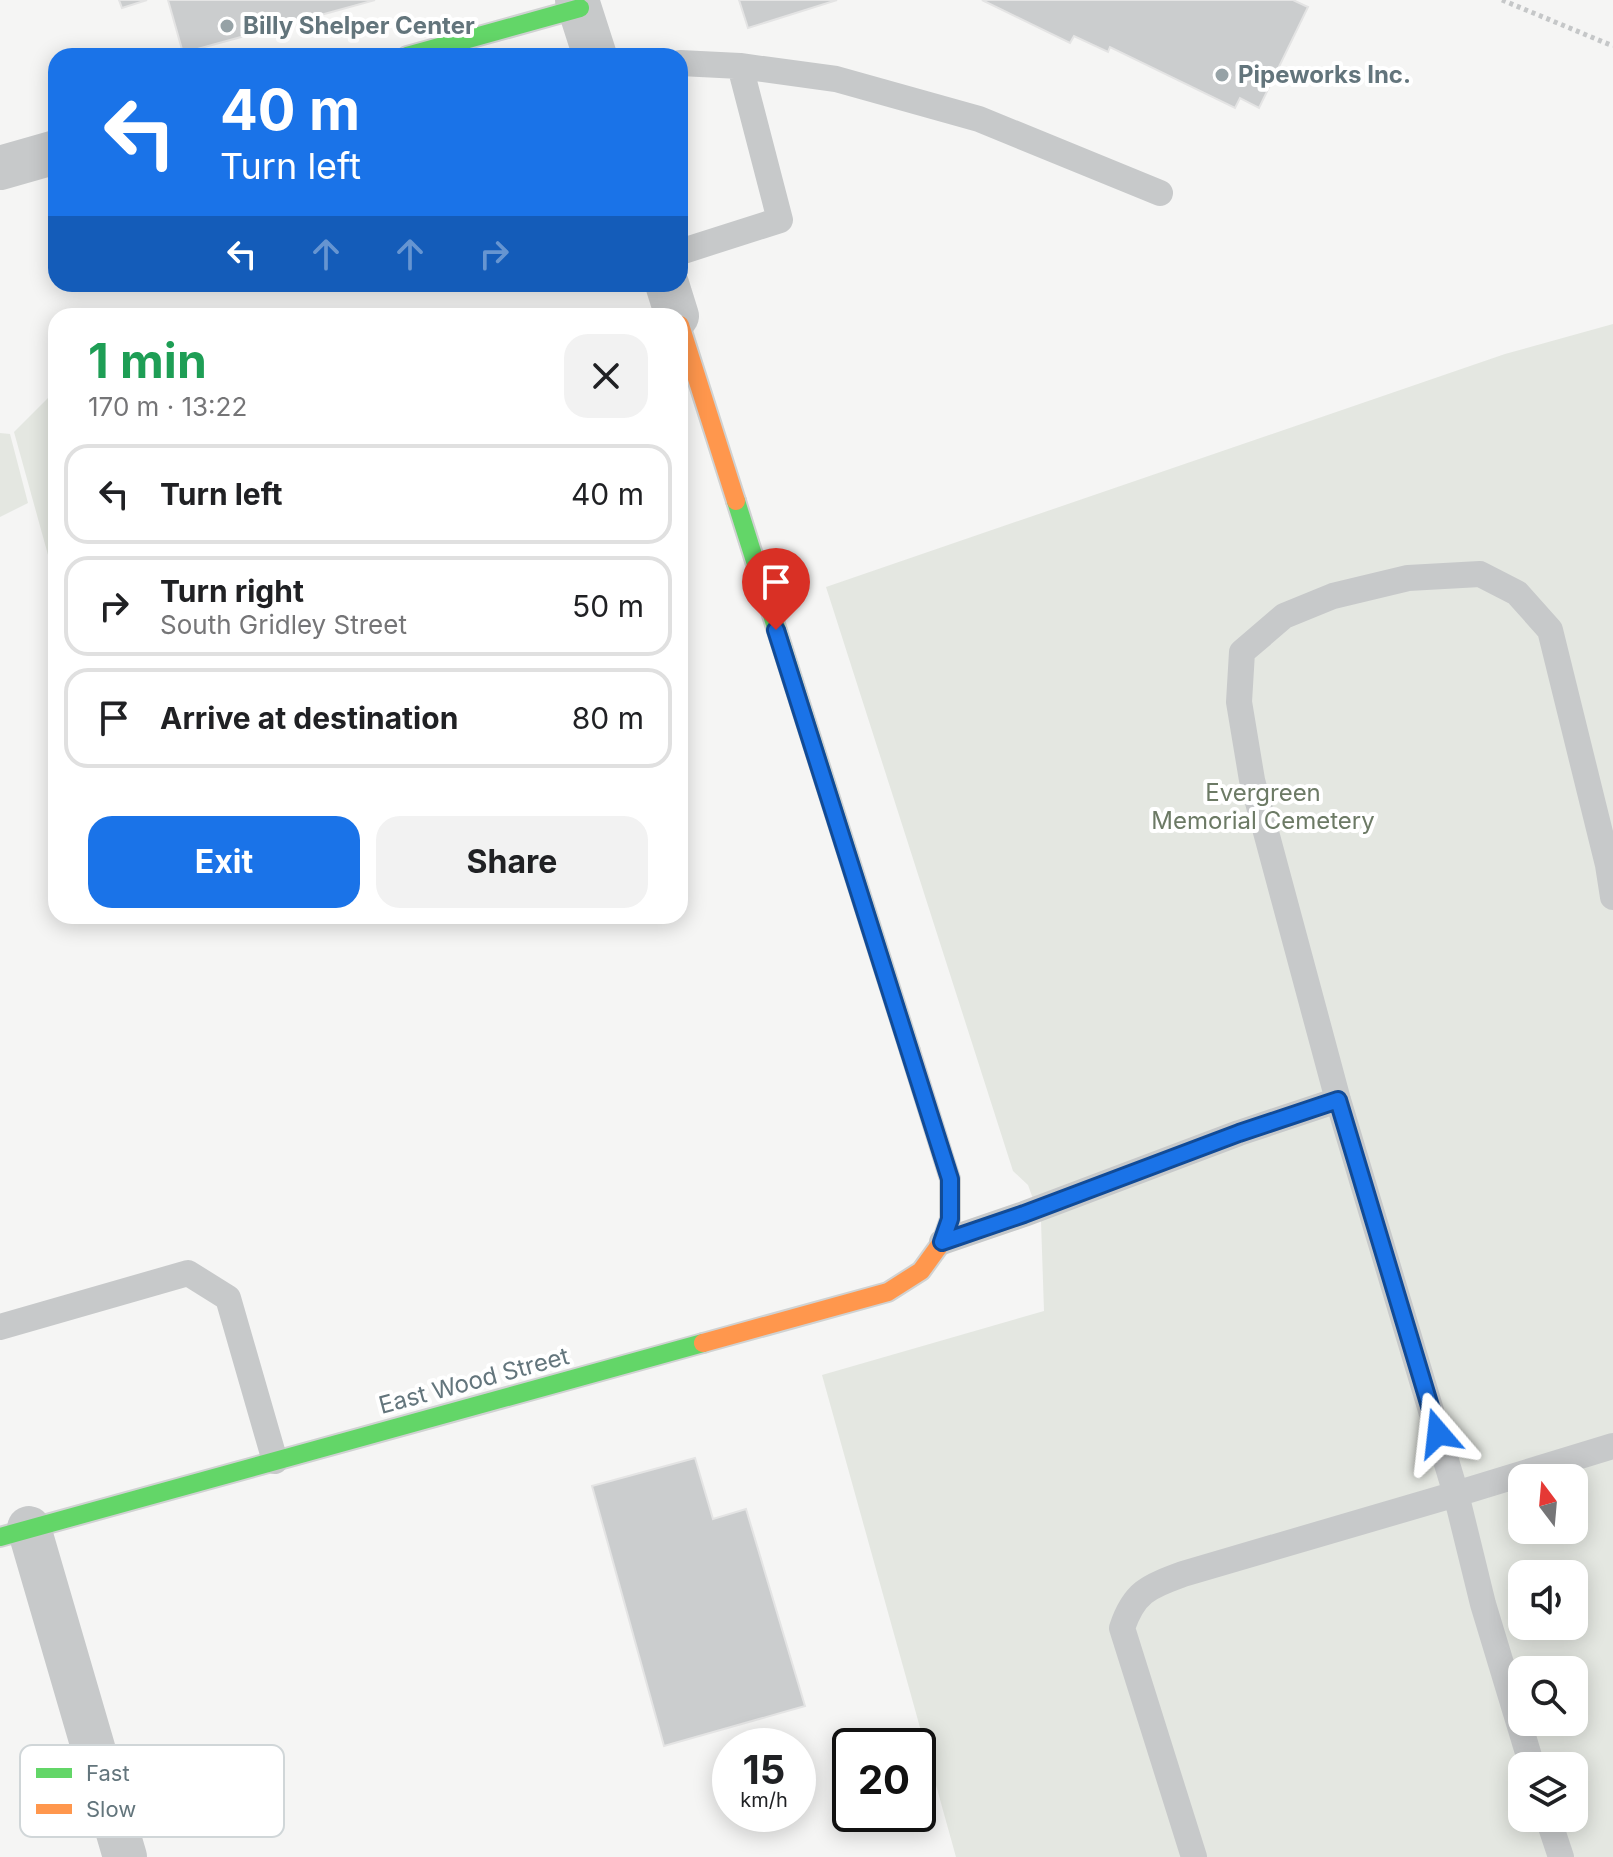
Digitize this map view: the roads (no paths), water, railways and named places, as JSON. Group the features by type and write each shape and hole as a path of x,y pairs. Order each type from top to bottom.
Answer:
{"street":[{"path":"433,48 579,4 593,48"},
{"path":"0,168 48,154"},
{"path":"688,350 950,1179 950,1219 942,1242"},
{"name":"East Wood Street","path":"14,1532 888,1292 921,1271 942,1242"},
{"path":"14,1532 87,1745"},
{"path":"118,1837 125,1857"}],"lane":[{"path":"688,63 740,66 836,79 979,119 1160,193"},
{"path":"688,249 780,220 740,66"},
{"path":"1528,1752 1483,1604 1456,1494 1338,1100 1252,780 1239,702 1242,652 1284,616 1333,596 1408,578 1480,574 1517,593 1550,630 1608,865 1613,897"},
{"path":"942,1242 1338,1100"},
{"path":"0,1327 188,1273 228,1298 275,1461"},
{"path":"1194,1857 1122,1628 1130,1606 1153,1585 1183,1574 1613,1446"},
{"path":"1553,1832 1561,1857"}],"place":[{"name":"Billy Shelper Center","path":"227,26"},
{"name":"Pipeworks Inc.","path":"1222,75"}],"park label":[{"name":"Evergreen Memorial Cemetery","path":"1263,807"}]}
